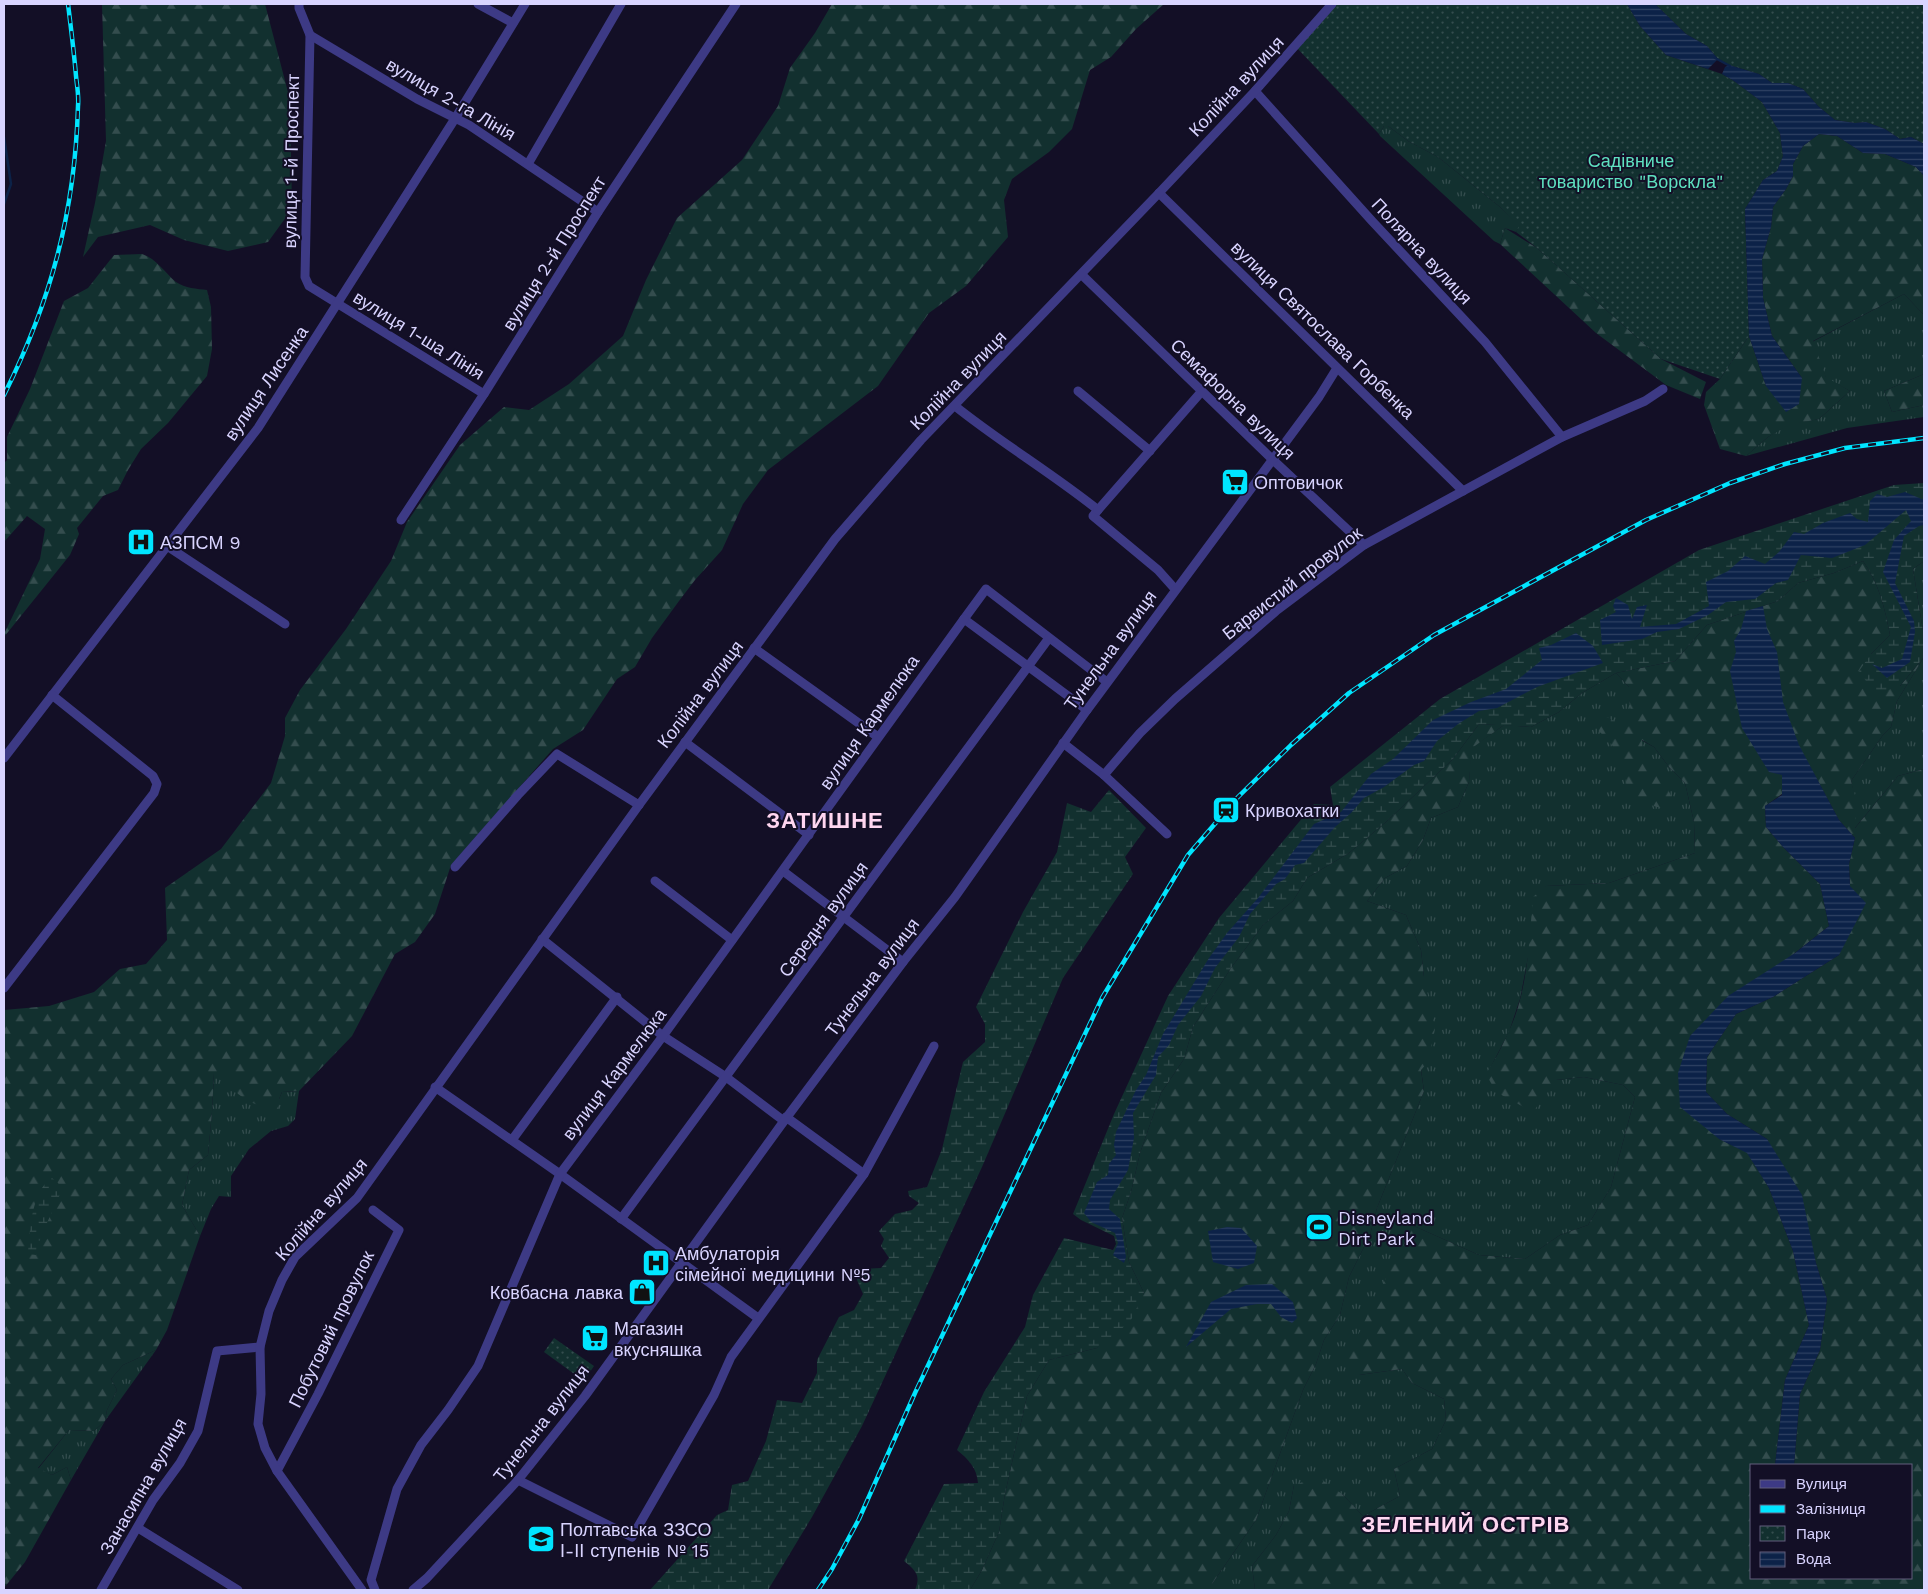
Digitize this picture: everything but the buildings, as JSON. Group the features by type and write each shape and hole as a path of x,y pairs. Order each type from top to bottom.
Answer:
{"street":[{"path":"478,4 513,23"},
{"name":"вулиця Лисенка","path":"4,758 258,428 456,117 525,4"},
{"path":"528,164 621,4"},
{"name":"вулиця 2-й Проспект","path":"401,520 484,394 598,212 736,4"},
{"name":"Колійна вулиця","path":"362,1590 277,1471 265,1448 258,1424 261,1394 260,1346 269,1311 282,1280 295,1257 357,1198 685,742 835,540 922,440 1082,275 1255,90 1332,4"},
{"name":"вулиця 1-й Проспект","path":"297,5 310,34 305,277 309,286 337,304"},
{"name":"вулиця 2-га Лінія","path":"310,34 417,99 456,117 598,212"},
{"name":"Полярна вулиця","path":"1255,90 1372,221 1485,342 1562,437"},
{"name":"вулиця Святослава Горбенка","path":"1159,193 1463,491"},
{"name":"Семафорна вулиця","path":"1082,275 1272,459 1364,545"},
{"name":"вулиця 1-ша Лінія","path":"337,304 484,394"},
{"name":"Тунельна вулиця","path":"413,1590 427,1578 518,1480 584,1396 785,1119 903,962 955,897 1086,710 1319,397 1337,368"},
{"name":"Барвистий провулок","path":"1104,775 1140,734 1175,699 1276,611 1364,545 1562,437 1645,401 1664,389"},
{"path":"1078,391 1150,451"},
{"path":"1175,589 1158,570 1093,516 1202,391"},
{"path":"955,406 1068,486 1098,510"},
{"path":"168,546 285,624"},
{"name":"вулиця Кармелюка","path":"375,1590 372,1580 397,1489 421,1446 478,1366 560,1174 664,1036 986,589 1049,638"},
{"path":"964,619 1086,710"},
{"path":"1049,638 1107,682"},
{"name":"Середня вулиця","path":"621,1219 1049,638"},
{"path":"754,648 878,737"},
{"path":"4,988 154,793 157,784 154,776 52,695"},
{"path":"685,742 809,835"},
{"path":"1063,743 1104,775 1167,834"},
{"path":"455,867 557,754 639,806"},
{"path":"782,871 903,962"},
{"path":"655,881 732,940"},
{"path":"542,939 664,1036 864,1174"},
{"path":"512,1140 617,998"},
{"path":"518,1480 632,1537 714,1395 731,1357 864,1174 934,1046"},
{"path":"436,1086 758,1318"},
{"name":"Побутовий провулок","path":"277,1471 318,1394 399,1230 373,1210"},
{"name":"Занасипна вулиця","path":"101,1590 153,1500 180,1463 198,1431 217,1351 260,1346"},
{"path":"138,1528 238,1590"}],"green space":[{"path":"102,4 265,4 290,100 292,209 268,242 228,251 184,240 150,225 98,237 83,257 106,141"},
{"path":"832,4 1164,4 1136,29 1111,57 1090,70 1072,129 1049,152 1012,179 1004,200 1008,237 966,286 929,313 878,386 768,470 743,504 722,550 679,601 652,638 635,667 617,679 583,730 553,749 451,865 435,914 415,942 395,954 352,1036 299,1091 282,1092 278,1110 254,1103 238,1094 233,1089 231,1073 214,1073 208,1155 189,1170 182,1205 200,1236 167,1330 156,1350 123,1365 111,1379 117,1390 107,1410 105,1421 94,1431 69,1430 38,1468 52,1475 67,1467 71,1480 25,1562 4,1588 4,1010 49,1006 94,992 120,969 146,964 167,940 165,888 221,849 271,783 285,736 285,718 300,690 346,629 391,561 407,522 460,445 504,407 529,410 569,384 623,336 646,280 677,218 742,160 778,106 790,68 815,33"},
{"name":"Садівниче товариство \"Ворскла\"","path":"1332,4 1627,4 1640,26 1666,55 1722,74 1762,102 1780,133 1783,156 1777,171 1763,180 1745,209 1749,336 1720,379 1661,359 1537,248 1516,232 1519,226 1500,207 1438,157 1408,141 1388,126 1384,126 1379,134 1295,46"},
{"path":"1655,4 1924,4 1924,144 1911,137 1900,139 1885,129 1866,122 1855,123 1835,120 1818,106 1803,89 1788,83 1772,83 1759,74 1729,65 1718,59 1707,46 1686,34"},
{"path":"1384,126 1388,126 1408,141 1438,157 1500,207 1520,226 1516,232 1505,228 1500,244 1494,241 1380,136 1379,134"},
{"path":"1819,134 1837,136 1863,153 1885,154 1916,167 1924,176 1924,315 1904,294 1813,341 1826,377 1850,391 1819,419 1789,425 1768,437 1746,456 1720,449 1704,405 1706,392 1720,379 1749,336 1766,386 1802,378 1772,336 1763,298 1762,259 1771,227 1773,207 1793,176 1793,164 1803,146"},
{"path":"1505,228 1537,248 1661,359 1706,382 1700,399 1666,385 1596,333 1500,244"},
{"path":"142,254 156,262 176,282 191,288 207,290 211,307 212,349 207,376 168,423 141,449 118,490 103,496 77,528 79,534 70,555 4,637 40,559 45,529 27,516 4,542 4,463 7,460 7,437 30,389 64,301 88,288 114,255"},
{"path":"1904,294 1924,315 1924,374 1884,391 1892,412 1924,405 1924,417 1847,428 1746,456 1768,437 1789,424 1819,419 1850,391 1826,378 1812,342"},
{"path":"1924,374 1924,405 1892,412 1884,391"},
{"path":"1924,483 1924,561 1913,569 1924,637 1924,657 1900,686 1875,694 1859,671 1871,654 1890,635 1877,587 1863,561 1834,573 1798,583 1778,601 1707,625 1675,661 1616,673 1582,693 1559,712 1531,727 1479,724 1453,759 1386,822 1349,853 1307,878 1293,901 1263,925 1231,968 1193,1027 1184,1059 1161,1093 1140,1153 1131,1192 1122,1218 1129,1262 1144,1293 1130,1322 1097,1348 1049,1360 1027,1396 1005,1494 999,1532 982,1570 970,1590 915,1590 916,1574 904,1561 944,1484 978,1483 976,1473 971,1464 957,1450 984,1392 1025,1327 1033,1295 1064,1238 1113,1250 1116,1244 1114,1236 1081,1220 1073,1214 1114,1114 1168,996 1219,918 1314,804 1333,805 1330,787 1440,699 1699,550 1894,485"},
{"path":"1863,561 1869,569 1881,596 1890,635 1871,654 1900,686 1924,657 1897,701 1891,727 1883,735 1851,781 1856,799 1855,828 1898,776 1924,769 1924,1590 1255,1590 1252,1566 1276,1535 1289,1511 1294,1485 1318,1477 1342,1494 1363,1516 1400,1496 1394,1469 1432,1449 1446,1420 1444,1399 1412,1383 1402,1369 1359,1375 1346,1361 1376,1297 1414,1226 1479,1255 1525,1259 1560,1235 1588,1225 1611,1187 1635,1097 1623,1085 1584,1077 1556,1080 1533,1112 1496,1092 1486,1074 1506,1038 1520,1001 1529,949 1533,897 1546,886 1609,883 1695,853 1694,822 1685,783 1669,767 1654,747 1642,740 1643,754 1661,775 1672,798 1661,808 1643,803 1629,789 1612,745 1598,730 1607,717 1617,723 1632,719 1629,687 1616,673 1675,661 1707,625 1778,601 1798,583 1834,573","holes":["1813,772 1839,820 1855,838 1849,864 1850,886 1839,955 1773,997 1736,1014 1707,1057 1706,1092 1727,1114 1767,1139 1816,1263 1827,1299 1820,1350 1800,1394 1794,1464 1913,1464 1913,1579 1750,1579 1750,1464 1775,1464 1785,1380 1809,1325 1793,1251 1769,1188 1747,1152 1719,1139 1690,1036 1829,926 1820,884 1766,827 1765,806"]},
{"path":"1924,561 1924,637 1913,569"},
{"path":"1924,657 1924,769 1898,776 1854,829 1855,799 1851,781 1883,735 1891,727 1897,701"},
{"path":"1616,673 1629,687 1629,700 1641,740 1654,747 1669,767 1685,783 1694,822 1695,853 1609,883 1546,886 1529,952 1520,999 1509,1032 1487,1074 1556,1080 1584,1077 1623,1085 1635,1097 1611,1187 1588,1225 1560,1235 1525,1259 1479,1255 1414,1226 1359,1375 1402,1369 1412,1383 1444,1399 1446,1420 1432,1449 1394,1469 1400,1496 1363,1516 1342,1494 1294,1485 1289,1511 1276,1535 1252,1566 1255,1590 1212,1590 1212,1584 1256,1520 1303,1390 1316,1364 1324,1340 1340,1315 1349,1277 1370,1235 1377,1208 1424,1091 1421,1069 1424,977 1421,950 1406,915 1367,901 1385,878 1407,866 1423,840 1431,818 1458,807 1469,782 1471,748 1504,725 1531,727 1559,712 1582,693"},
{"path":"1479,724 1504,725 1472,748 1469,782 1458,807 1431,818 1423,840 1407,866 1385,878 1367,901 1406,915 1421,950 1424,977 1435,1029 1428,1062 1421,1070 1424,1091 1377,1208 1370,1235 1349,1277 1340,1315 1324,1340 1316,1364 1303,1390 1256,1520 1212,1584 1212,1590 970,1590 982,1570 999,1532 1005,1494 1027,1396 1049,1360 1097,1348 1144,1293 1129,1262 1122,1218 1131,1192 1140,1153 1161,1093 1184,1059 1193,1027 1231,968 1263,925 1293,901 1307,878 1349,853 1386,822 1453,759"},
{"path":"1109,790 1146,828 1125,857 1133,874 1063,978 982,1167 862,1426 812,1517 768,1590 650,1590 717,1515 728,1510 732,1485 748,1481 766,1441 777,1400 802,1403 817,1373 817,1360 839,1317 854,1310 863,1294 857,1280 861,1269 881,1268 889,1258 881,1246 884,1239 879,1231 895,1214 912,1210 919,1203 909,1196 908,1191 927,1187 942,1149 963,1062 985,1042 985,1024 976,1007 1023,912 1057,852 1067,803 1091,812"},
{"path":"214,1073 232,1073 279,1099 282,1092 299,1091 295,1119 288,1126 271,1131 249,1149 231,1176 231,1197 219,1196 211,1209 200,1236 182,1205 189,1170 208,1155"},
{"path":"52,1178 62,1190 41,1236 36,1255 28,1254 31,1223 36,1202 45,1184"},
{"path":"554,1338 594,1366 584,1381 544,1352"},
{"path":"156,1350 105,1421 107,1410 117,1390 111,1379 123,1365"},
{"path":"105,1421 71,1480 67,1467 52,1475 38,1469 69,1430 94,1431"}],"water":[{"path":"1627,4 1655,4 1686,34 1707,46 1718,59 1708,69 1666,55 1640,26"},
{"path":"1729,65 1759,74 1772,83 1788,83 1803,89 1818,106 1835,120 1855,123 1866,122 1885,129 1900,139 1911,137 1924,144 1924,176 1916,167 1885,154 1863,153 1837,136 1819,134 1803,146 1793,164 1793,176 1773,207 1771,227 1762,259 1763,298 1772,336 1802,378 1799,404 1786,412 1766,386 1749,336 1745,209 1763,180 1777,171 1783,156 1780,133 1762,102 1722,74 1725,67"},
{"path":"1905,492 1924,500 1924,525 1919,526 1904,536 1895,583 1914,621 1915,632 1910,662 1887,678 1872,664 1882,668 1902,659 1911,627 1883,572 1894,540 1911,521 1906,510 1865,545 1832,558 1801,555 1788,580 1776,583 1755,599 1726,602 1708,615 1679,629 1657,632 1642,639 1602,645 1600,620 1616,612 1613,606 1616,598 1628,605 1632,619 1637,607 1647,605 1640,627 1676,624 1709,606 1706,582 1728,571 1745,556 1765,564 1779,552 1794,532 1804,534 1823,523 1850,513 1857,519 1868,522 1870,501 1877,494 1887,497"},
{"path":"1763,606 1767,629 1777,652 1783,702 1799,745 1839,820 1855,838 1849,864 1850,886 1866,903 1839,955 1773,997 1736,1014 1707,1057 1706,1092 1727,1114 1767,1139 1802,1195 1816,1263 1827,1299 1820,1350 1800,1394 1794,1464 1775,1464 1785,1380 1809,1325 1793,1251 1769,1188 1747,1153 1719,1139 1680,1107 1678,1073 1690,1036 1728,996 1795,953 1829,926 1820,884 1766,827 1765,806 1782,795 1782,775 1769,772 1742,728 1730,671 1736,652 1734,641 1741,629 1746,611"},
{"path":"1576,633 1593,646 1603,663 1537,687 1497,708 1479,711 1458,724 1437,741 1424,761 1414,765 1384,787 1364,798 1335,827 1304,863 1295,865 1285,879 1276,884 1250,914 1239,937 1215,968 1201,996 1178,1025 1169,1045 1158,1057 1156,1075 1133,1113 1134,1138 1128,1170 1110,1200 1109,1209 1120,1219 1126,1257 1124,1263 1113,1255 1118,1243 1115,1233 1091,1222 1084,1213 1097,1182 1108,1175 1109,1164 1116,1155 1114,1145 1116,1132 1136,1090 1146,1075 1163,1034 1209,958 1227,933 1258,898 1314,824 1341,812 1371,774 1393,759 1433,720 1471,702 1506,689 1542,660 1539,648 1551,645"},
{"path":"1227,1227 1241,1228 1257,1246 1254,1263 1238,1269 1213,1262 1208,1231"},
{"path":"1272,1284 1293,1302 1297,1318 1292,1323 1281,1317 1271,1304 1257,1304 1231,1309 1186,1347 1211,1302 1246,1285"}],"waterway":[{"path":"1715,58 1730,66"},
{"path":"4,137 11,184 4,204"}],"railway":[{"path":"4,395 21,360 47,290 58,255 72,183 78,98 68,4"},
{"path":"818,1590 832,1569 859,1519 915,1393 1102,998 1188,855 1238,797 1291,745 1349,693 1434,635 1646,520 1730,483 1785,464 1845,448 1924,438"}],"place":[{"name":"Оптовичок","path":"1235,482"},
{"name":"АЗПСМ 9","path":"141,542"},
{"name":"Кривохатки","path":"1226,810"},
{"name":"Disneyland Dirt Park","path":"1319,1227"},
{"name":"Амбулаторія сімейної медицини №5","path":"656,1263"},
{"name":"Ковбасна лавка","path":"642,1292"},
{"name":"Магазин вкусняшка","path":"595,1338"},
{"name":"Полтавська ЗЗСО І-ІІ ступенів № 15","path":"541,1539"}],"district":[{"name":"ЗАТИШНЕ","path":"825,820"},
{"name":"ЗЕЛЕНИЙ ОСТРІВ","path":"1466,1524"}]}
